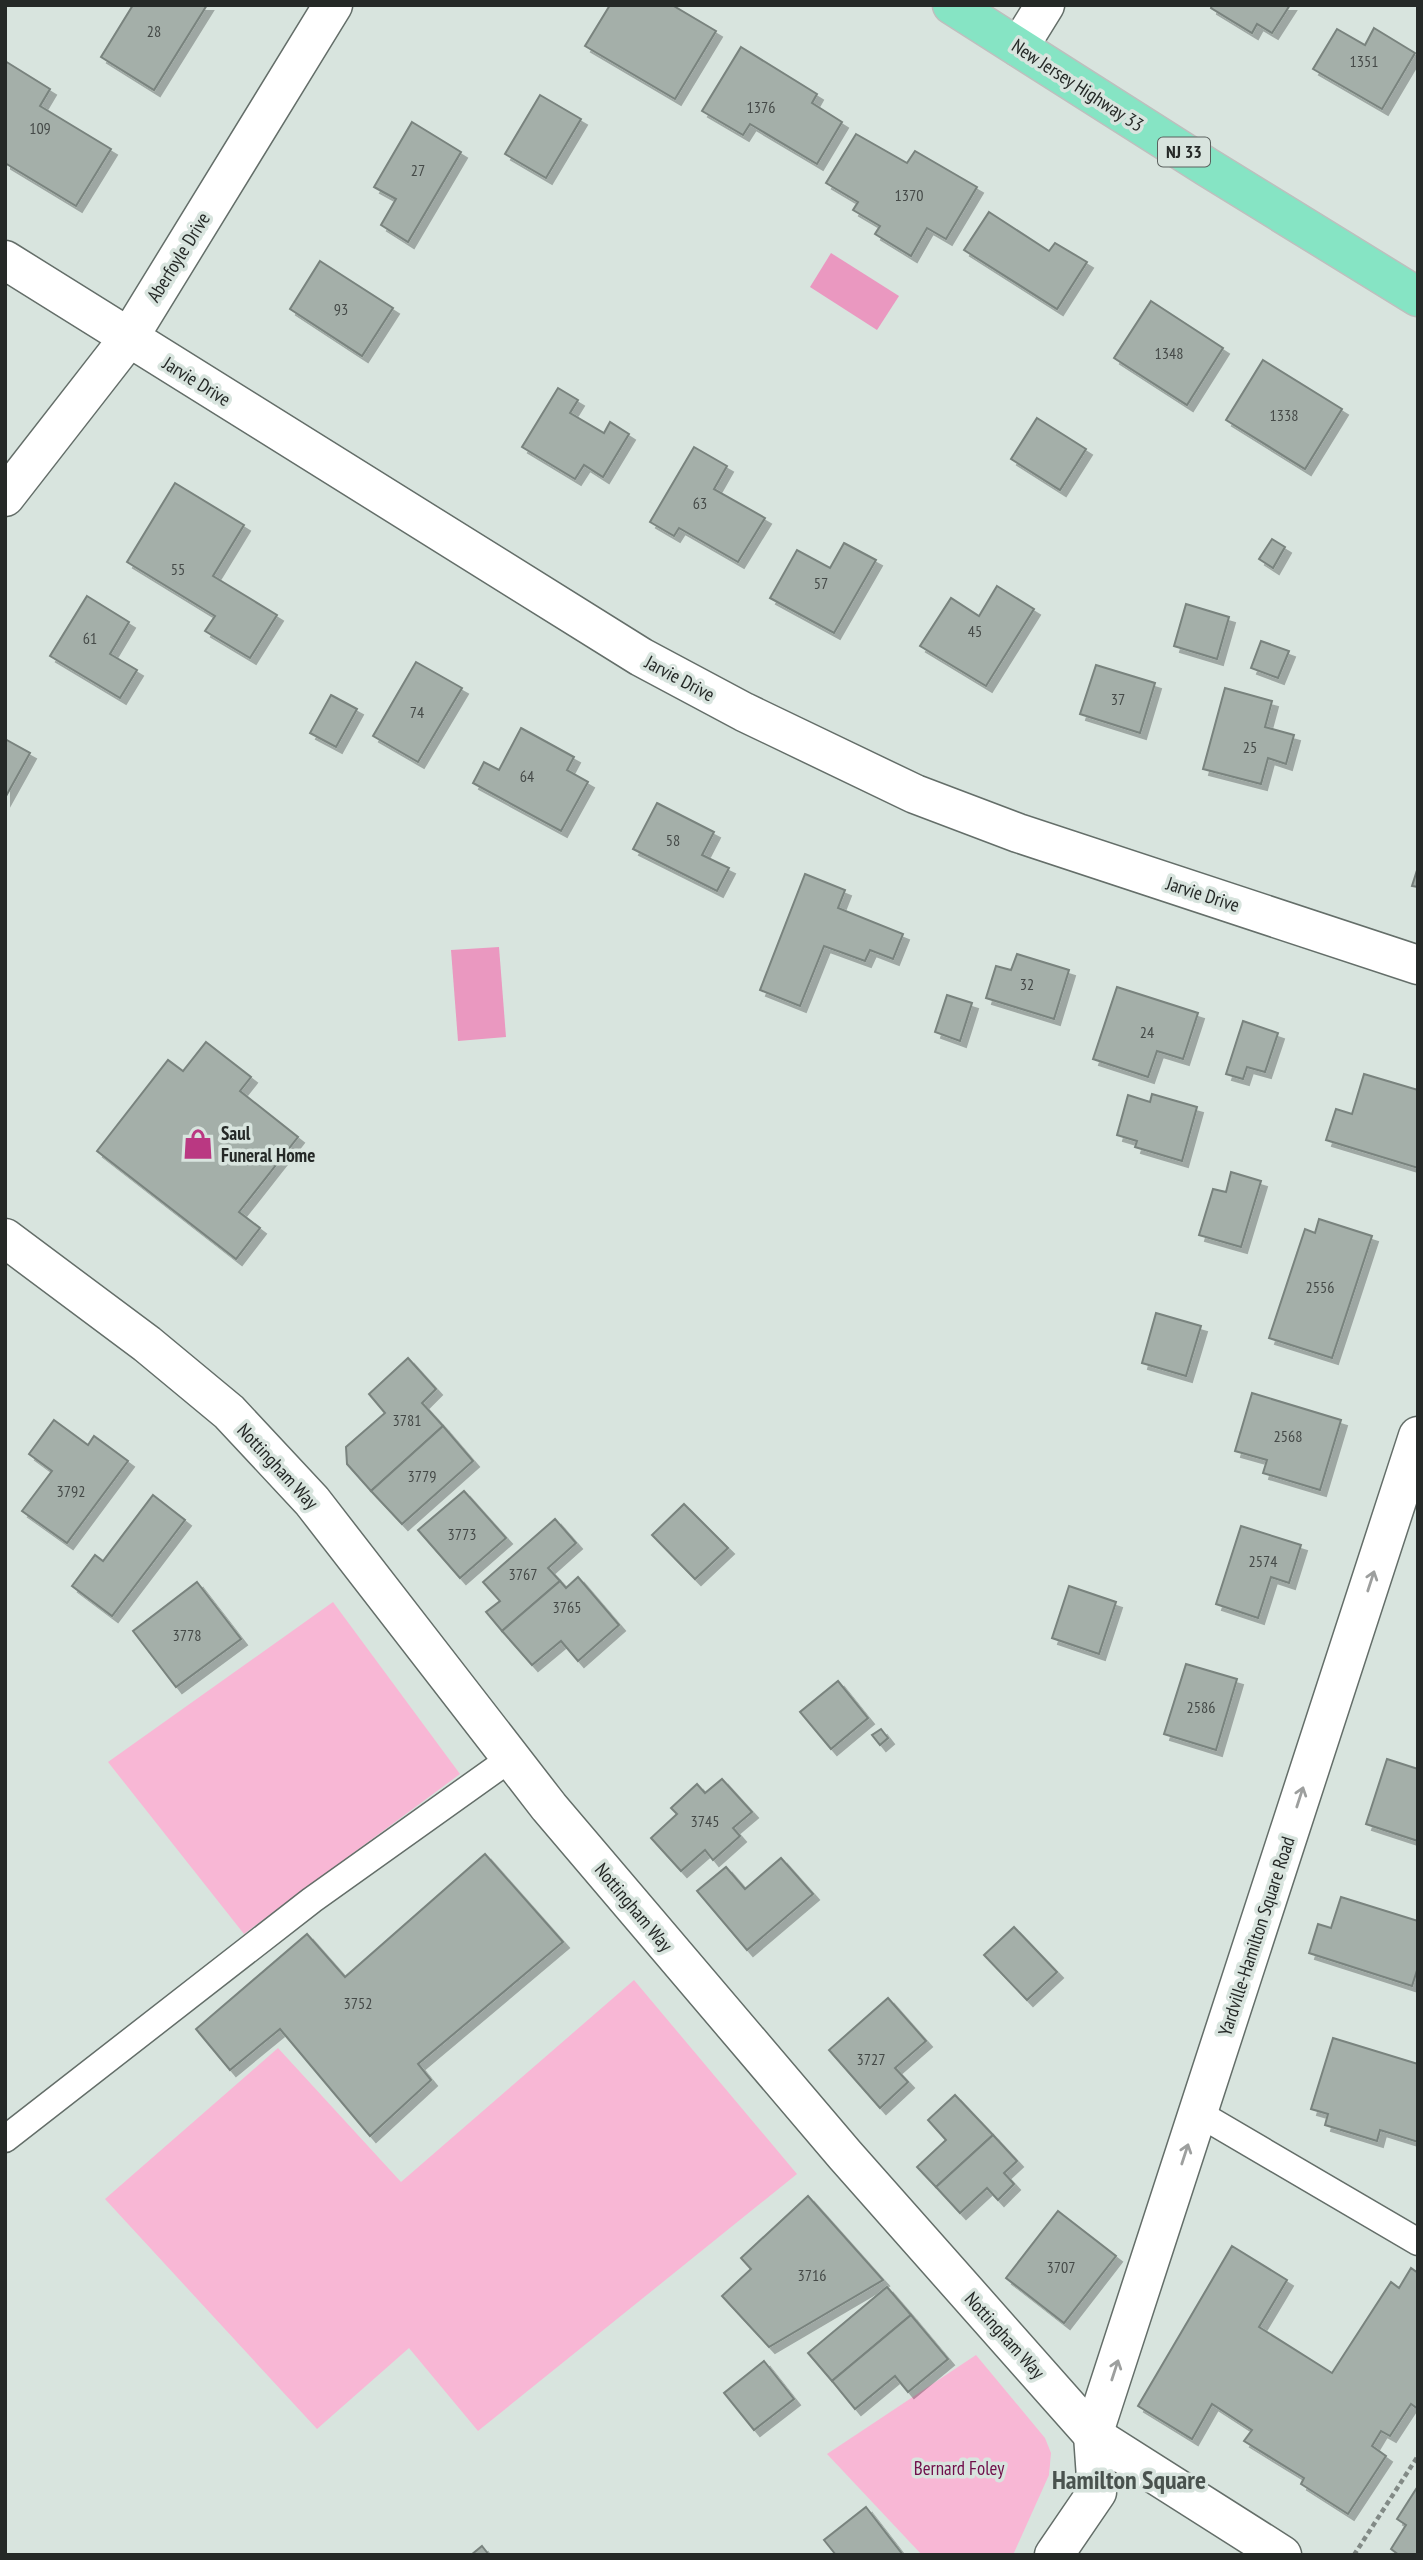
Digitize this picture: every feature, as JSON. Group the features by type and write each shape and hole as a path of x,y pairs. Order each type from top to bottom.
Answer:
{"main road":[{"name":"New Jersey Highway 33","path":"952,5 1206,167 1418,297"}],"street":[{"name":"Aberfoyle Drive","path":"5,497 128,339 333,5"},
{"path":"1019,47 1045,5"},
{"name":"Jarvie Drive","path":"5,260 640,657 744,712 915,794 1018,833 1418,965"},
{"name":"Nottingham Way","path":"5,1238 147,1344 229,1412 312,1501 558,1818 836,2144 1093,2435 1282,2555"},
{"name":"Yardville-Hamilton Square Road","path":"1093,2435 1418,1436"},
{"path":"1054,2555 1097,2492 1093,2435"}],"lane":[{"path":"5,2139 312,1900 511,1758"},
{"path":"1198,2113 1418,2242"}],"path":[{"path":"1354,2555 1418,2456"}],"green space":[{"path":"333,1602 460,1774 244,1934 108,1762"},
{"path":"634,1980 797,2174 478,2431 409,2348 317,2429 105,2199 278,2048 401,2182"},
{"name":"Bernard Foley","path":"976,2355 1045,2438 1051,2453 1049,2475 1013,2555 922,2555 827,2454"}],"shaded area":[{"path":"831,253 899,296 877,330 810,287"},
{"path":"499,947 506,1037 458,1041 451,950"}],"building":[{"path":"133,5 207,5 154,90 101,57"},
{"path":"610,5 672,5 716,31 675,99 585,46"},
{"path":"1212,5 1290,5 1272,33 1257,24 1252,33 1211,8"},
{"path":"1374,28 1415,53 1382,109 1313,69 1337,29 1365,45"},
{"path":"741,47 817,94 812,103 842,122 817,164 750,124 743,135 702,111"},
{"path":"5,61 50,89 40,106 111,149 76,206 5,163"},
{"path":"540,95 581,119 546,178 505,154"},
{"path":"412,122 461,152 408,242 381,225 396,199 374,187"},
{"path":"856,134 907,163 915,151 977,187 946,239 927,228 911,256 875,234 880,226 853,210 858,202 826,183"},
{"path":"989,212 1049,251 1055,243 1087,262 1057,309 964,250"},
{"path":"320,261 393,308 362,356 290,309"},
{"path":"1151,301 1223,348 1187,405 1114,358"},
{"path":"1263,360 1342,409 1305,469 1226,420"},
{"path":"558,388 578,400 570,413 604,433 610,422 629,434 603,477 584,465 575,479 522,447"},
{"path":"1037,418 1086,449 1060,490 1011,459"},
{"path":"694,447 727,466 714,489 765,518 738,562 679,528 674,536 650,522"},
{"path":"175,483 244,525 213,576 277,615 250,658 205,631 215,616 127,562"},
{"path":"1272,539 1285,547 1273,568 1259,559"},
{"path":"844,543 876,560 834,633 770,598 797,550 830,568"},
{"path":"997,586 1034,609 986,686 920,646 951,598 979,616"},
{"path":"87,596 129,622 110,654 137,670 120,698 50,656"},
{"path":"1186,604 1229,617 1217,659 1174,646"},
{"path":"1261,641 1289,651 1278,678 1251,668"},
{"path":"416,662 462,688 418,762 373,736"},
{"path":"1096,665 1155,683 1140,733 1080,714"},
{"path":"1225,688 1272,701 1265,727 1294,735 1286,764 1268,758 1261,784 1203,769"},
{"path":"331,695 357,709 336,747 310,733"},
{"path":"521,728 574,757 567,770 588,782 561,831 473,783 484,762 499,770"},
{"path":"5,739 30,753 5,798"},
{"path":"657,803 714,832 702,855 729,868 717,891 633,849"},
{"path":"1418,867 1418,887 1412,886"},
{"path":"805,874 845,890 838,908 903,934 893,959 870,950 865,961 824,946 800,1006 760,990"},
{"path":"1017,954 1069,970 1054,1019 986,998 996,966 1011,970"},
{"path":"1117,987 1198,1013 1183,1059 1157,1051 1148,1077 1093,1059"},
{"path":"947,995 972,1003 960,1041 935,1032"},
{"path":"1243,1021 1278,1033 1265,1072 1247,1067 1243,1079 1226,1074"},
{"name":"Saul Funeral Home","path":"206,1042 251,1077 240,1091 298,1137 239,1212 260,1228 236,1259 97,1151 168,1060 183,1071"},
{"path":"1364,1074 1418,1090 1418,1168 1326,1140 1336,1109 1352,1114"},
{"path":"1152,1094 1197,1107 1182,1161 1135,1147 1137,1141 1117,1135 1128,1095 1150,1102"},
{"path":"1231,1172 1261,1181 1241,1247 1199,1235 1213,1189 1226,1192"},
{"path":"1319,1219 1372,1236 1332,1358 1269,1338 1305,1229 1315,1233"},
{"path":"1156,1313 1201,1326 1186,1376 1142,1363"},
{"path":"408,1358 436,1389 422,1403 443,1426 371,1491 347,1464 346,1447 385,1413 369,1394"},
{"path":"1252,1393 1341,1420 1320,1490 1263,1473 1267,1460 1235,1451"},
{"path":"54,1420 88,1445 94,1436 128,1461 67,1543 22,1511 52,1471 29,1454"},
{"path":"443,1426 473,1461 402,1524 371,1491"},
{"path":"464,1491 506,1538 460,1578 418,1530"},
{"path":"153,1495 185,1520 112,1616 72,1586 95,1555 103,1561"},
{"path":"684,1504 728,1548 695,1579 652,1535"},
{"path":"555,1519 576,1543 548,1568 560,1581 502,1631 486,1612 500,1601 483,1582"},
{"path":"1241,1526 1301,1545 1289,1583 1271,1577 1258,1618 1216,1604"},
{"path":"578,1577 619,1625 578,1661 561,1641 532,1665 502,1631 560,1581 566,1588"},
{"path":"197,1582 241,1639 176,1687 133,1631"},
{"path":"1069,1586 1116,1602 1099,1654 1052,1638"},
{"path":"1186,1664 1237,1679 1216,1750 1164,1734"},
{"path":"838,1681 868,1718 831,1749 800,1712"},
{"path":"881,1729 888,1738 880,1745 872,1735"},
{"path":"1387,1759 1418,1769 1418,1841 1366,1824"},
{"path":"722,1779 752,1812 733,1828 740,1836 713,1860 705,1850 681,1871 651,1838 677,1814 671,1808 697,1784 705,1793"},
{"path":"485,1854 563,1942 418,2064 431,2080 370,2136 280,2029 230,2070 196,2029 307,1934 345,1977"},
{"path":"781,1858 813,1894 747,1950 697,1891 726,1867 745,1889"},
{"path":"1341,1897 1418,1921 1418,1967 1412,1986 1309,1953 1318,1924 1331,1928"},
{"path":"1014,1927 1057,1972 1027,2000 984,1955"},
{"path":"888,1998 926,2041 895,2068 908,2082 880,2108 829,2050"},
{"path":"1333,2038 1418,2064 1418,2142 1380,2130 1377,2141 1325,2125 1328,2114 1311,2109"},
{"path":"955,2095 993,2135 936,2187 917,2167 946,2140 928,2120"},
{"path":"993,2135 1017,2161 1004,2173 1014,2184 998,2200 987,2188 960,2213 936,2187"},
{"path":"808,2196 883,2280 769,2347 722,2296 751,2269 741,2258"},
{"path":"1058,2211 1116,2256 1064,2323 1006,2278"},
{"path":"1232,2246 1287,2280 1259,2327 1332,2373 1391,2282 1399,2288 1411,2268 1418,2273 1418,2409 1411,2404 1390,2436 1381,2431 1372,2446 1386,2456 1348,2514 1301,2484 1304,2478 1244,2441 1252,2430 1212,2404 1192,2439 1138,2406"},
{"path":"887,2287 911,2315 832,2381 808,2353"},
{"path":"911,2315 948,2359 908,2392 895,2376 855,2409 832,2381"},
{"path":"764,2361 794,2399 754,2430 724,2393"},
{"path":"1418,2486 1418,2555 1399,2555 1391,2549 1406,2525 1397,2519"},
{"path":"866,2507 903,2555 836,2555 824,2540"},
{"path":"482,2546 489,2555 471,2555"}],"place":[{"name":"Saul Funeral Home","path":"198,1144"}],"district":[{"name":"Hamilton Square","path":"1129,2480"}]}
